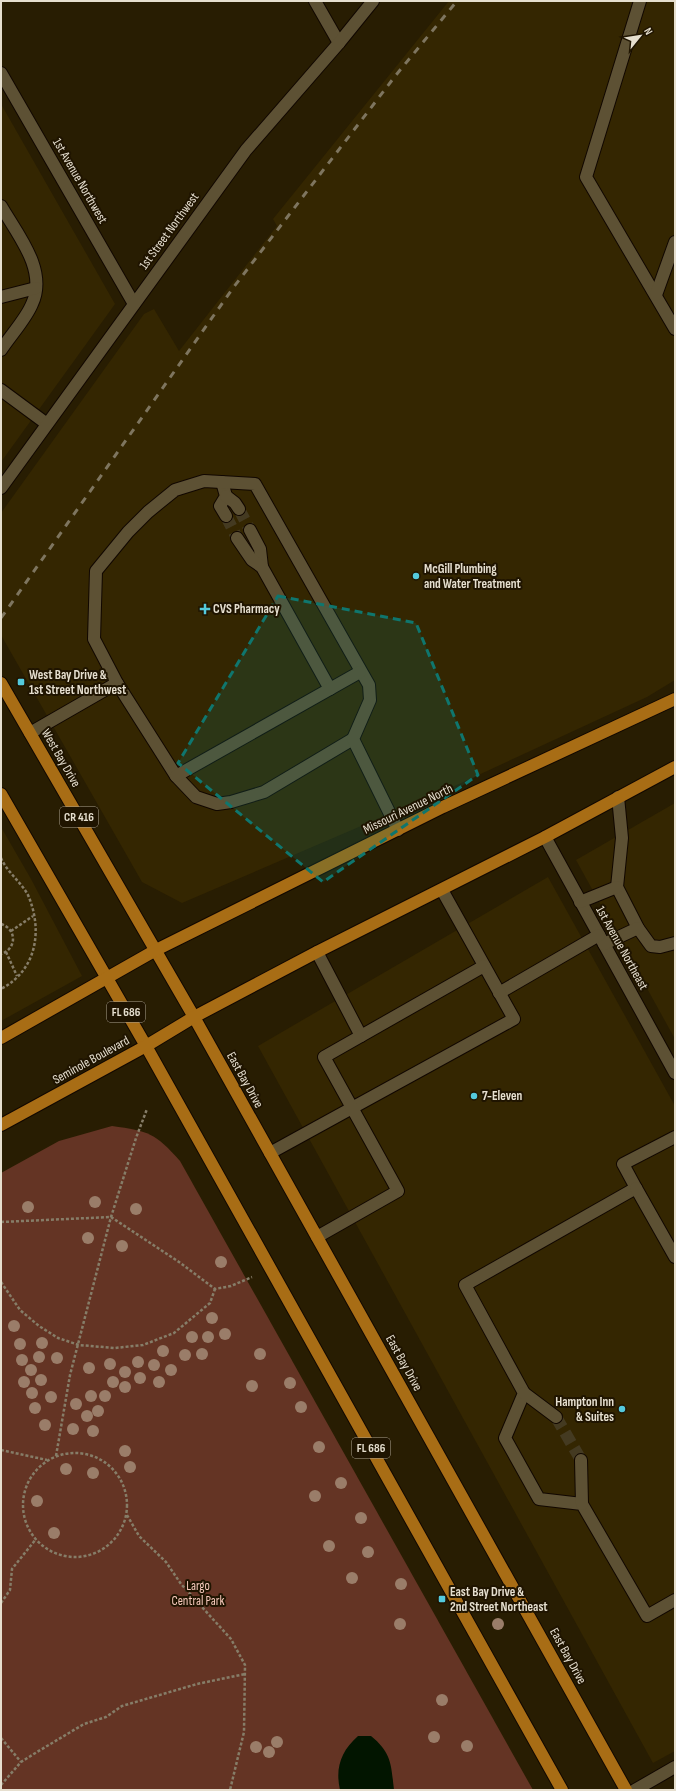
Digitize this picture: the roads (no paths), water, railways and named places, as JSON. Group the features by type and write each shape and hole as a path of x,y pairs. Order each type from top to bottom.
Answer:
{"main road":[{"name":"West Bay Drive","path":"1,683 156,950"},
{"name":"Missouri Avenue North","path":"156,950 398,830 675,699"},
{"path":"194,1017 317,952 442,890 674,769"},
{"path":"1,794 107,978"},
{"path":"1,1038 156,950"},
{"name":"East Bay Drive","path":"156,950 626,1790"},
{"name":"FL 686","path":"107,978 562,1790"},
{"name":"Seminole Boulevard","path":"1,1125 146,1046 194,1017"}],"street":[{"path":"314,1 339,43"},
{"name":"1st Street Northwest","path":"1,488 246,150 339,43 373,1"},
{"path":"640,1 586,177 675,329"},
{"name":"1st Avenue Northwest","path":"2,75 134,304"},
{"path":"1,206 35,266 36,288 32,304 1,350"},
{"path":"656,295 675,242"},
{"path":"1,297 36,288"},
{"path":"1,390 47,424"},
{"path":"204,481 255,484 360,672 369,685 370,700 353,738 264,792 231,802 217,804 196,797 176,776 117,683 94,638 96,570 148,512 175,490 204,481"},
{"path":"222,482 226,496 236,503 239,509"},
{"path":"226,496 220,506 226,516"},
{"path":"250,530 260,549 262,567 330,689"},
{"path":"237,538 252,560 262,567"},
{"path":"176,776 360,672"},
{"path":"30,733 117,683"},
{"path":"353,738 398,830"},
{"path":"618,797 622,838 617,887 638,928 652,946 660,947 675,943"},
{"name":"1st Avenue Northeast","path":"545,837 675,1073"},
{"path":"580,902 617,887"},
{"path":"270,1153 514,1019 442,890"},
{"path":"499,993 601,940 638,928"},
{"path":"317,952 361,1036"},
{"path":"317,1237 398,1191 324,1057 484,966"},
{"path":"675,1137 623,1164 675,1257"},
{"path":"556,1418 524,1393 465,1285 636,1188"},
{"path":"524,1393 505,1438 538,1499 582,1504"},
{"path":"580,1460 582,1504 647,1616 675,1600"},
{"path":"635,1790 675,1768"}],"tunnel":[{"path":"239,509 250,530"},
{"path":"226,516 237,538"},
{"path":"556,1417 581,1460"}],"railway":[{"path":"1,618 233,288 396,75 457,1"}],"place":[{"name":"McGill Plumbing and Water Treatment","path":"416,576"},
{"name":"CVS Pharmacy","path":"205,609"},
{"name":"West Bay Drive & 1st Street Northwest","path":"21,682"},
{"name":"7-Eleven","path":"474,1096"},
{"name":"Hampton Inn & Suites","path":"622,1409"},
{"name":"East Bay Drive & 2nd Street Northeast","path":"442,1599"}],"park label":[{"name":"Largo Central Park","path":"198,1594"}]}
